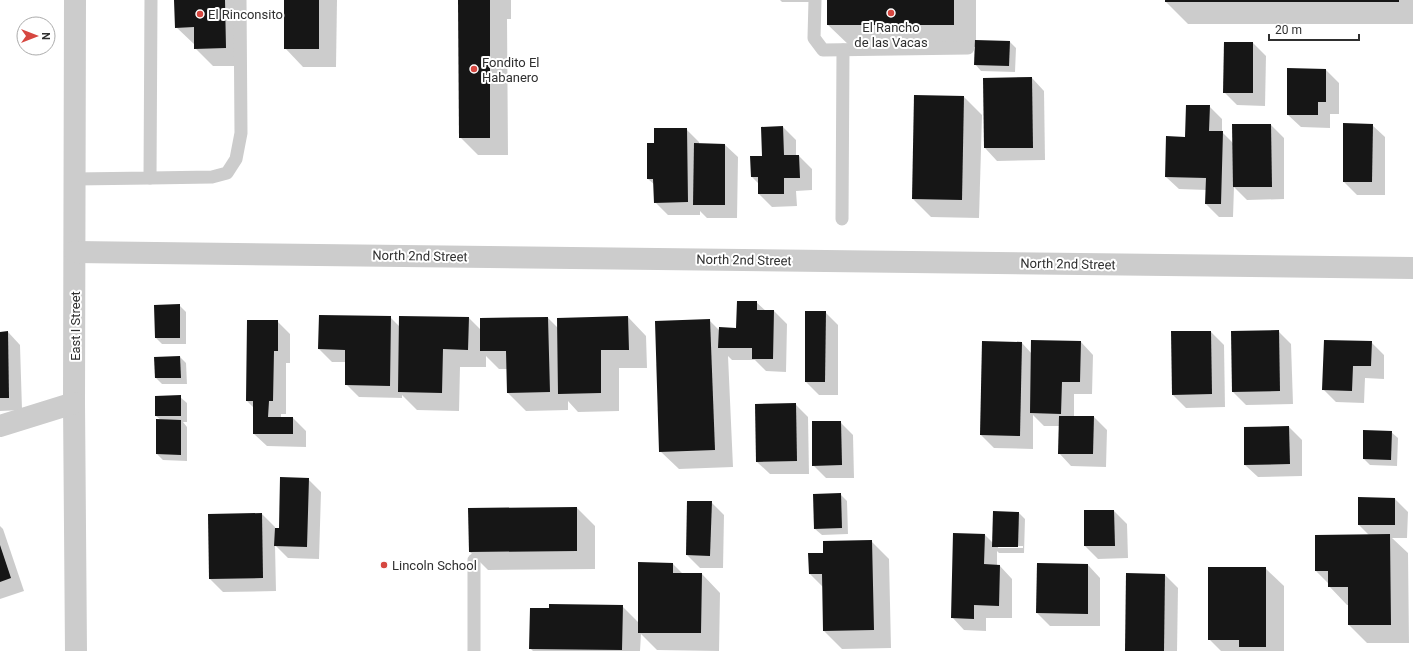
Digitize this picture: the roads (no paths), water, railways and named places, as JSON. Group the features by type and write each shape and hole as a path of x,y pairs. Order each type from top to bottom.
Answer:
{"street":[{"name":"East I Street","path":"75,0 74,403 76,651"},
{"name":"North 2nd Street","path":"75,252 1413,268"},
{"path":"0,426 74,403"}],"lane":[{"path":"150,178 151,0"},
{"path":"75,179 212,177 227,173 236,159 241,132 240,0"},
{"path":"815,0 814,38 823,50 968,48"},
{"path":"842,219 843,50"},
{"path":"474,560 474,651"}],"place":[{"name":"El Rancho de las Vacas","path":"891,13"},
{"name":"El Rinconsito","path":"200,14"},
{"name":"Fondito El Habanero","path":"474,69"},
{"name":"Lincoln School","path":"384,565"}]}
